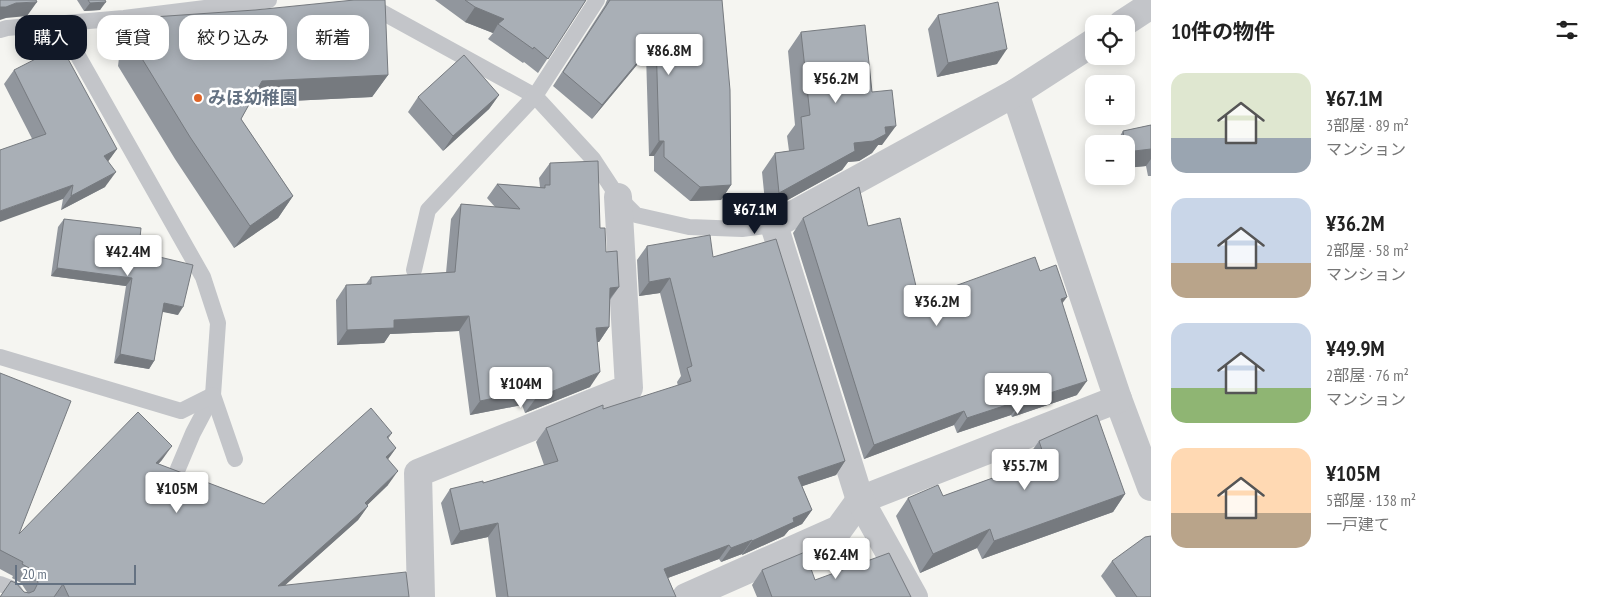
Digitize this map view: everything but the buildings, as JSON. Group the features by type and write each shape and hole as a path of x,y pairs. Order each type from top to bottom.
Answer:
{"street":[{"path":"1135,15 1151,5"},
{"path":"914,597 860,500 774,225 1015,93 1085,48"},
{"path":"1015,93 1118,398 1151,486"},
{"path":"421,597 418,473 629,388 618,197"},
{"path":"686,597 839,529 860,500 1118,398"}],"lane":[{"path":"87,21 269,0"},
{"path":"357,0 535,96 593,159 618,197 636,215 689,227 742,229 774,225"},
{"path":"414,270 428,210 535,96 597,0"},
{"path":"0,30 15,27"},
{"path":"81,60 204,276 218,323 213,395 235,459"},
{"path":"0,357 181,411 213,395"},
{"path":"177,471 193,433 213,395"},
{"path":"0,584 13,589 18,597"}],"place":[{"name":"みほ幼稚園","path":"198,98"}]}
